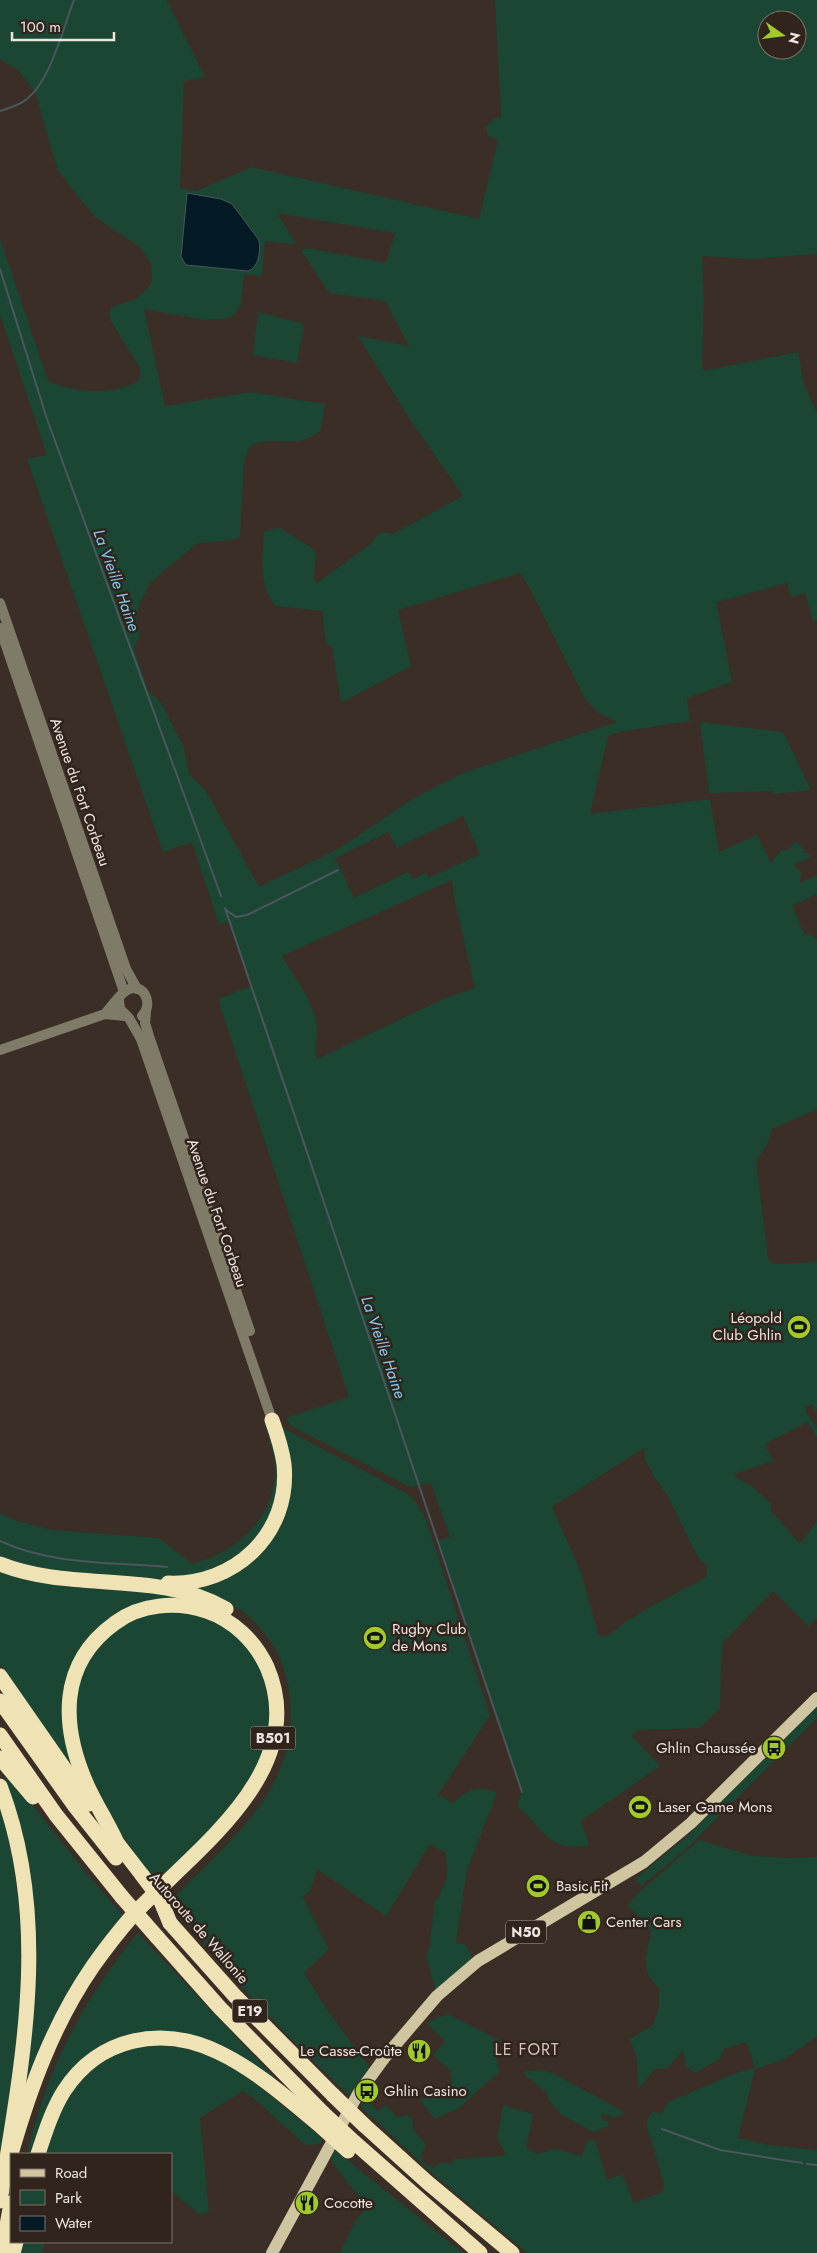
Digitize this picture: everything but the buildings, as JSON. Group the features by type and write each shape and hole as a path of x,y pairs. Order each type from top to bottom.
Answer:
{"highway":[{"path":"144,1586 192,1583 213,1578 235,1567 261,1542 276,1515 284,1480 281,1448 272,1420"},
{"name":"B501","path":"0,1564 25,1572 60,1579 144,1586 206,1600 227,1610 248,1625 262,1641 277,1668 284,1697 284,1732 273,1768 250,1808 217,1846 140,1921 114,1952 88,1990 66,2028 43,2079 21,2153"},
{"name":"B501","path":"12,2153 39,2066 79,1988 107,1948 133,1916 207,1843 237,1810 260,1775 270,1750 276,1714 275,1695 270,1675 259,1652 250,1641 239,1630 217,1615 196,1608 171,1605 133,1613 105,1630 89,1646 79,1663 72,1680 68,1705 69,1730 86,1782 117,1843"},
{"path":"0,1676 117,1843 139,1879"},
{"name":"Autoroute de Wallonie","path":"0,1701 74,1805 139,1879 170,1924 235,1996 364,2125 427,2182 512,2253"},
{"name":"E19","path":"0,1735 56,1815 122,1897 320,2118 351,2146 373,2160 480,2253"},
{"path":"0,1758 40,1806 56,1815"},
{"path":"0,1786 11,1819 22,1866 28,1914 30,1963 28,2013 22,2068 1,2195"},
{"path":"38,2153 56,2106 84,2066 110,2048 139,2038 172,2038 203,2045 254,2073 320,2118"},
{"name":"B501","path":"1,2195 10,2159"},
{"path":"2,2253 10,2208"}],"main road":[{"name":"N50","path":"272,2253 342,2120 373,2072 437,1996 475,1963 622,1877 644,1862 691,1823 817,1698"}],"street":[{"name":"Avenue du Fort Corbeau","path":"0,603 122,960 137,989"},
{"name":"Avenue du Fort Corbeau","path":"0,628 121,996"},
{"path":"0,1050 105,1014 138,1018 146,1012 148,998 137,989 121,996 105,1014"},
{"path":"121,996 120,1009 127,1017"},
{"name":"Avenue du Fort Corbeau","path":"146,1012 145,1023 149,1036 250,1331"},
{"name":"Avenue du Fort Corbeau","path":"127,1017 141,1039 272,1420"}],"green space":[{"path":"0,0 167,0 205,77 184,81 180,188 196,191 252,167 479,219 498,140 488,136 486,126 501,116 495,0 817,0 817,254 753,259 702,256 704,298 702,368 706,370 798,352 804,385 817,413 817,620 813,621 805,593 791,597 787,583 716,602 732,682 687,698 690,721 619,732 608,736 590,814 710,799 719,852 757,835 771,863 781,850 790,850 792,844 797,843 802,846 804,853 808,853 810,857 794,865 801,872 800,883 817,875 817,894 792,906 805,935 812,935 817,940 817,1109 772,1129 766,1147 756,1161 770,1262 776,1264 817,1262 817,1409 814,1410 813,1404 808,1406 805,1411 817,1428 817,1437 808,1422 765,1444 773,1461 734,1474 753,1487 771,1504 771,1511 800,1544 817,1521 817,1618 809,1626 773,1591 722,1644 720,1708 700,1728 639,1730 632,1736 660,1766 581,1821 589,1845 575,1847 564,1846 555,1842 517,1806 522,1792 438,1541 450,1537 431,1483 410,1487 291,1426 286,1418 349,1397 218,999 251,986 229,922 219,924 192,842 163,852 27,459 47,455 0,314 0,239 48,381 82,390 107,391 119,389 140,380 140,368 111,321 109,314 112,307 136,299 149,287 152,280 151,264 141,248 95,217 58,171 35,92 18,70 0,59","holes":["277,213 395,233 386,263 307,248 301,250 329,293 385,301 409,346 358,336 409,418 463,496 393,534 385,532 376,535 372,543 317,583 314,580 316,553 312,548 282,529 277,528 264,532 262,571 270,598 276,606 322,611 326,643 332,647 341,703 411,666 398,610 520,573 529,587 584,697 597,712 617,722 463,773 414,798 338,849 259,887 206,791 189,774 184,748 160,701 148,691 134,648 140,636 136,619 140,603 150,583 197,543 234,540 240,537 244,461 250,446 268,441 293,442 310,437 320,431 325,404 251,392 165,406 144,309 204,320 231,318 241,305 244,274 262,276 265,241 297,245","463,816 480,854 429,878 426,873 413,879 408,872 354,898 335,858 388,832 397,848","452,880 454,898 475,988 443,999 317,1059 317,1026 314,1012 297,979 282,956","644,1448 645,1459 653,1475 667,1495 697,1556 707,1566 707,1575 625,1622 608,1636 601,1637 598,1633 581,1572 552,1507"]},
{"path":"258,312 304,324 297,363 253,355"},
{"path":"700,722 783,732 811,790 774,794 773,791 709,793"},
{"path":"269,1424 279,1469 278,1491 274,1506 261,1531 252,1542 230,1561 212,1570 199,1576 187,1578 125,1578 49,1570 12,1561 0,1556 0,1513 17,1521 53,1530 159,1538 192,1564 209,1559 239,1541 251,1530 269,1501 274,1485 275,1467 265,1425"},
{"path":"277,1425 406,1493 416,1502 426,1520 490,1715 438,1795 453,1803 463,1794 473,1790 484,1789 497,1792 467,1870 456,1942 466,1945 475,1963 437,1996 426,1955 430,1944 435,1899 438,1899 447,1877 446,1853 430,1844 386,1916 317,1869 310,1891 303,1897 329,1949 304,1973 330,2014 373,2072 350,2096 256,2002 212,1953 170,1901 237,1834 261,1804 281,1766 288,1742 291,1717 289,1692 284,1668 274,1646 259,1627 240,1610 188,1587 203,1585 276,1523"},
{"path":"0,1568 157,1590 208,1604 157,1601 75,1660 75,1768 72,1768 0,1664"},
{"path":"185,1611 223,1626 240,1639 247,1648 262,1673 271,1703 269,1733 259,1762 243,1790 200,1841 156,1883 121,1834 84,1766 74,1726 77,1682 93,1651 116,1628 146,1614"},
{"path":"817,1707 817,1718 684,1851 641,1886 635,1879 686,1837"},
{"path":"8,1774 83,1869 124,1917 23,2095 31,2024 12,1804 4,1778"},
{"path":"0,1805 11,1850 18,1895 21,1983 13,2071 0,2161"},
{"path":"699,1840 753,1856 817,1857 817,2036 783,2060 755,2069 738,2138 769,2145 817,2150 817,2253 527,2253 434,2175 361,2107 366,2100 378,2111 386,2105 397,2117 408,2115 412,2120 414,2131 426,2145 421,2156 422,2161 433,2168 441,2162 453,2164 453,2159 504,2156 505,2152 497,2139 503,2105 533,2114 526,2148 538,2154 554,2149 582,2156 587,2141 595,2140 607,2180 622,2174 634,2203 663,2192 664,2184 646,2123 652,2111 662,2114 668,2102 739,2072 755,2068 746,2042 724,2049 720,2059 695,2073 686,2066 683,2050 668,2068 655,2069 638,2090 637,2059 630,2039 653,2025 659,2007 659,1988 648,1974 646,1964 651,1935 649,1927 627,1906 637,1894"},
{"path":"138,1933 291,2095 263,2076 164,2033 80,2065 35,2153 27,2153 44,2094 69,2037 100,1983"},
{"path":"447,2014 501,2041 496,2056 500,2071 459,2108 435,2119 420,2100 452,2084 450,2070 433,2055 445,2041 426,2023"},
{"path":"163,2044 209,2054 241,2071 323,2139 319,2144 305,2145 256,2100 243,2091 200,2118 209,2212 199,2214 172,2192 172,2153 44,2153 62,2111 72,2092 84,2077 98,2064 116,2054"},
{"path":"541,2070 553,2073 626,2113 613,2118 603,2113 601,2118 608,2122 609,2126 593,2132 560,2114 549,2100 546,2092 525,2075 525,2071"},
{"path":"335,2150 463,2253 340,2253 354,2223 363,2212 361,2199 333,2164 331,2158"},
{"path":"21,2243 45,2243 42,2253 18,2253"}],"water":[{"path":"187,193 221,199 232,204 259,240 260,249 257,263 252,269 248,271 186,265 181,257"}],"waterway":[{"path":"0,111 22,103 43,79 61,38 74,0"},
{"name":"La Vieille Haine","path":"0,269 47,419 221,896"},
{"path":"226,910 236,917 247,915 338,870"},
{"name":"La Vieille Haine","path":"225,908 522,1792"},
{"path":"0,1541 19,1549 61,1558 167,1567"},
{"path":"662,2129 720,2150 802,2163"},
{"path":"807,2164 817,2165"}],"place":[{"name":"Léopold Club Ghlin","path":"799,1327"},
{"name":"Rugby Club de Mons","path":"375,1638"},
{"name":"Ghlin Chaussée","path":"774,1748"},
{"name":"Laser Game Mons","path":"640,1807"},
{"name":"Basic Fit","path":"538,1886"},
{"name":"Center Cars","path":"589,1922"},
{"name":"Le Casse-Croûte","path":"419,2051"},
{"name":"Ghlin Casino","path":"367,2091"},
{"name":"Cocotte","path":"307,2203"}],"district":[{"name":"LE FORT","path":"527,2049"}]}
